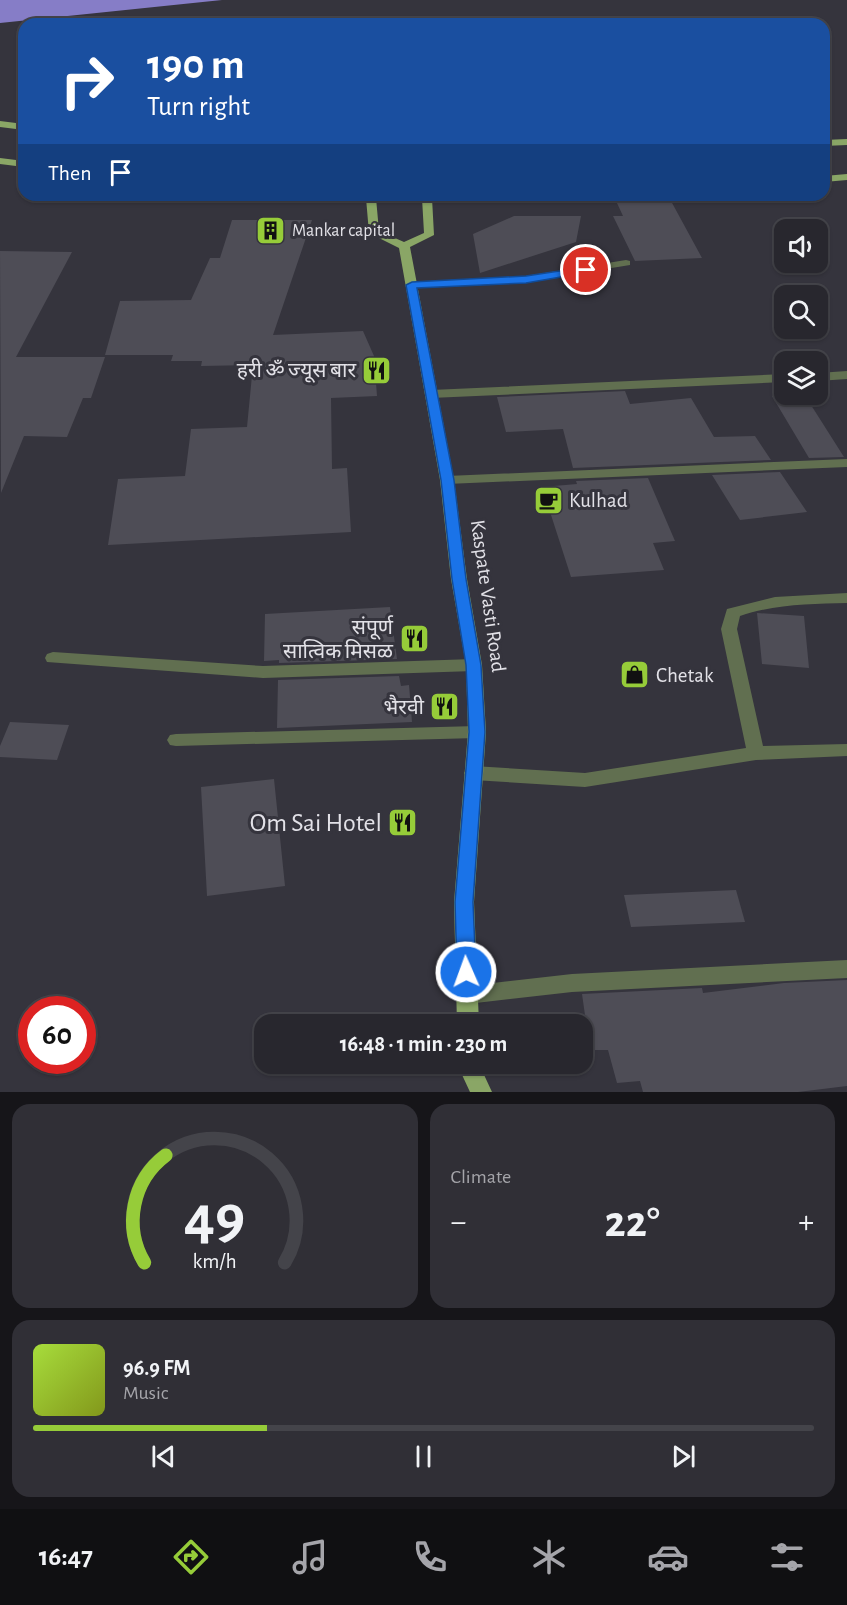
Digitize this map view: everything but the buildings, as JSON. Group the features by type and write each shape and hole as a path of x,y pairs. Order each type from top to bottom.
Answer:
{"main road":[{"path":"0,124 18,126"},
{"path":"830,143 847,142"},
{"path":"0,161 18,163"},
{"path":"830,178 847,177"},
{"path":"371,201 374,233 404,246 429,235 428,201"},
{"name":"Kaspate Vasti Road","path":"404,246 447,480 459,579 474,665 477,732 464,902 468,1014"},
{"path":"473,1074 481,1092"}],"street":[{"path":"412,285 526,279 626,263"},
{"path":"828,376 847,375"},
{"path":"431,394 774,378"},
{"path":"447,480 847,463"},
{"path":"756,753 729,629 733,613 753,605 788,600 847,598"},
{"path":"53,658 263,672 474,665"},
{"path":"176,740 477,732"},
{"path":"473,773 585,780 756,753 847,750"},
{"path":"467,995 572,983 847,969"}],"shaded area":[{"path":"0,0 222,0 48,18 18,18 18,21 0,23"}],"place":[{"name":"Mankar capital","path":"271,231"},
{"name":"हरी ॐ ज्यूस बार","path":"377,370"},
{"name":"Kulhad","path":"548,500"},
{"name":"संपूर्ण सात्विक मिसळ","path":"414,639"},
{"name":"Chetak","path":"635,675"},
{"name":"भैरवी","path":"445,707"},
{"name":"Om Sai Hotel","path":"403,823"}],"route":[{"path":"466,972 464,902 477,732 474,665 459,579 447,480 412,285 526,279 586,270"}]}
